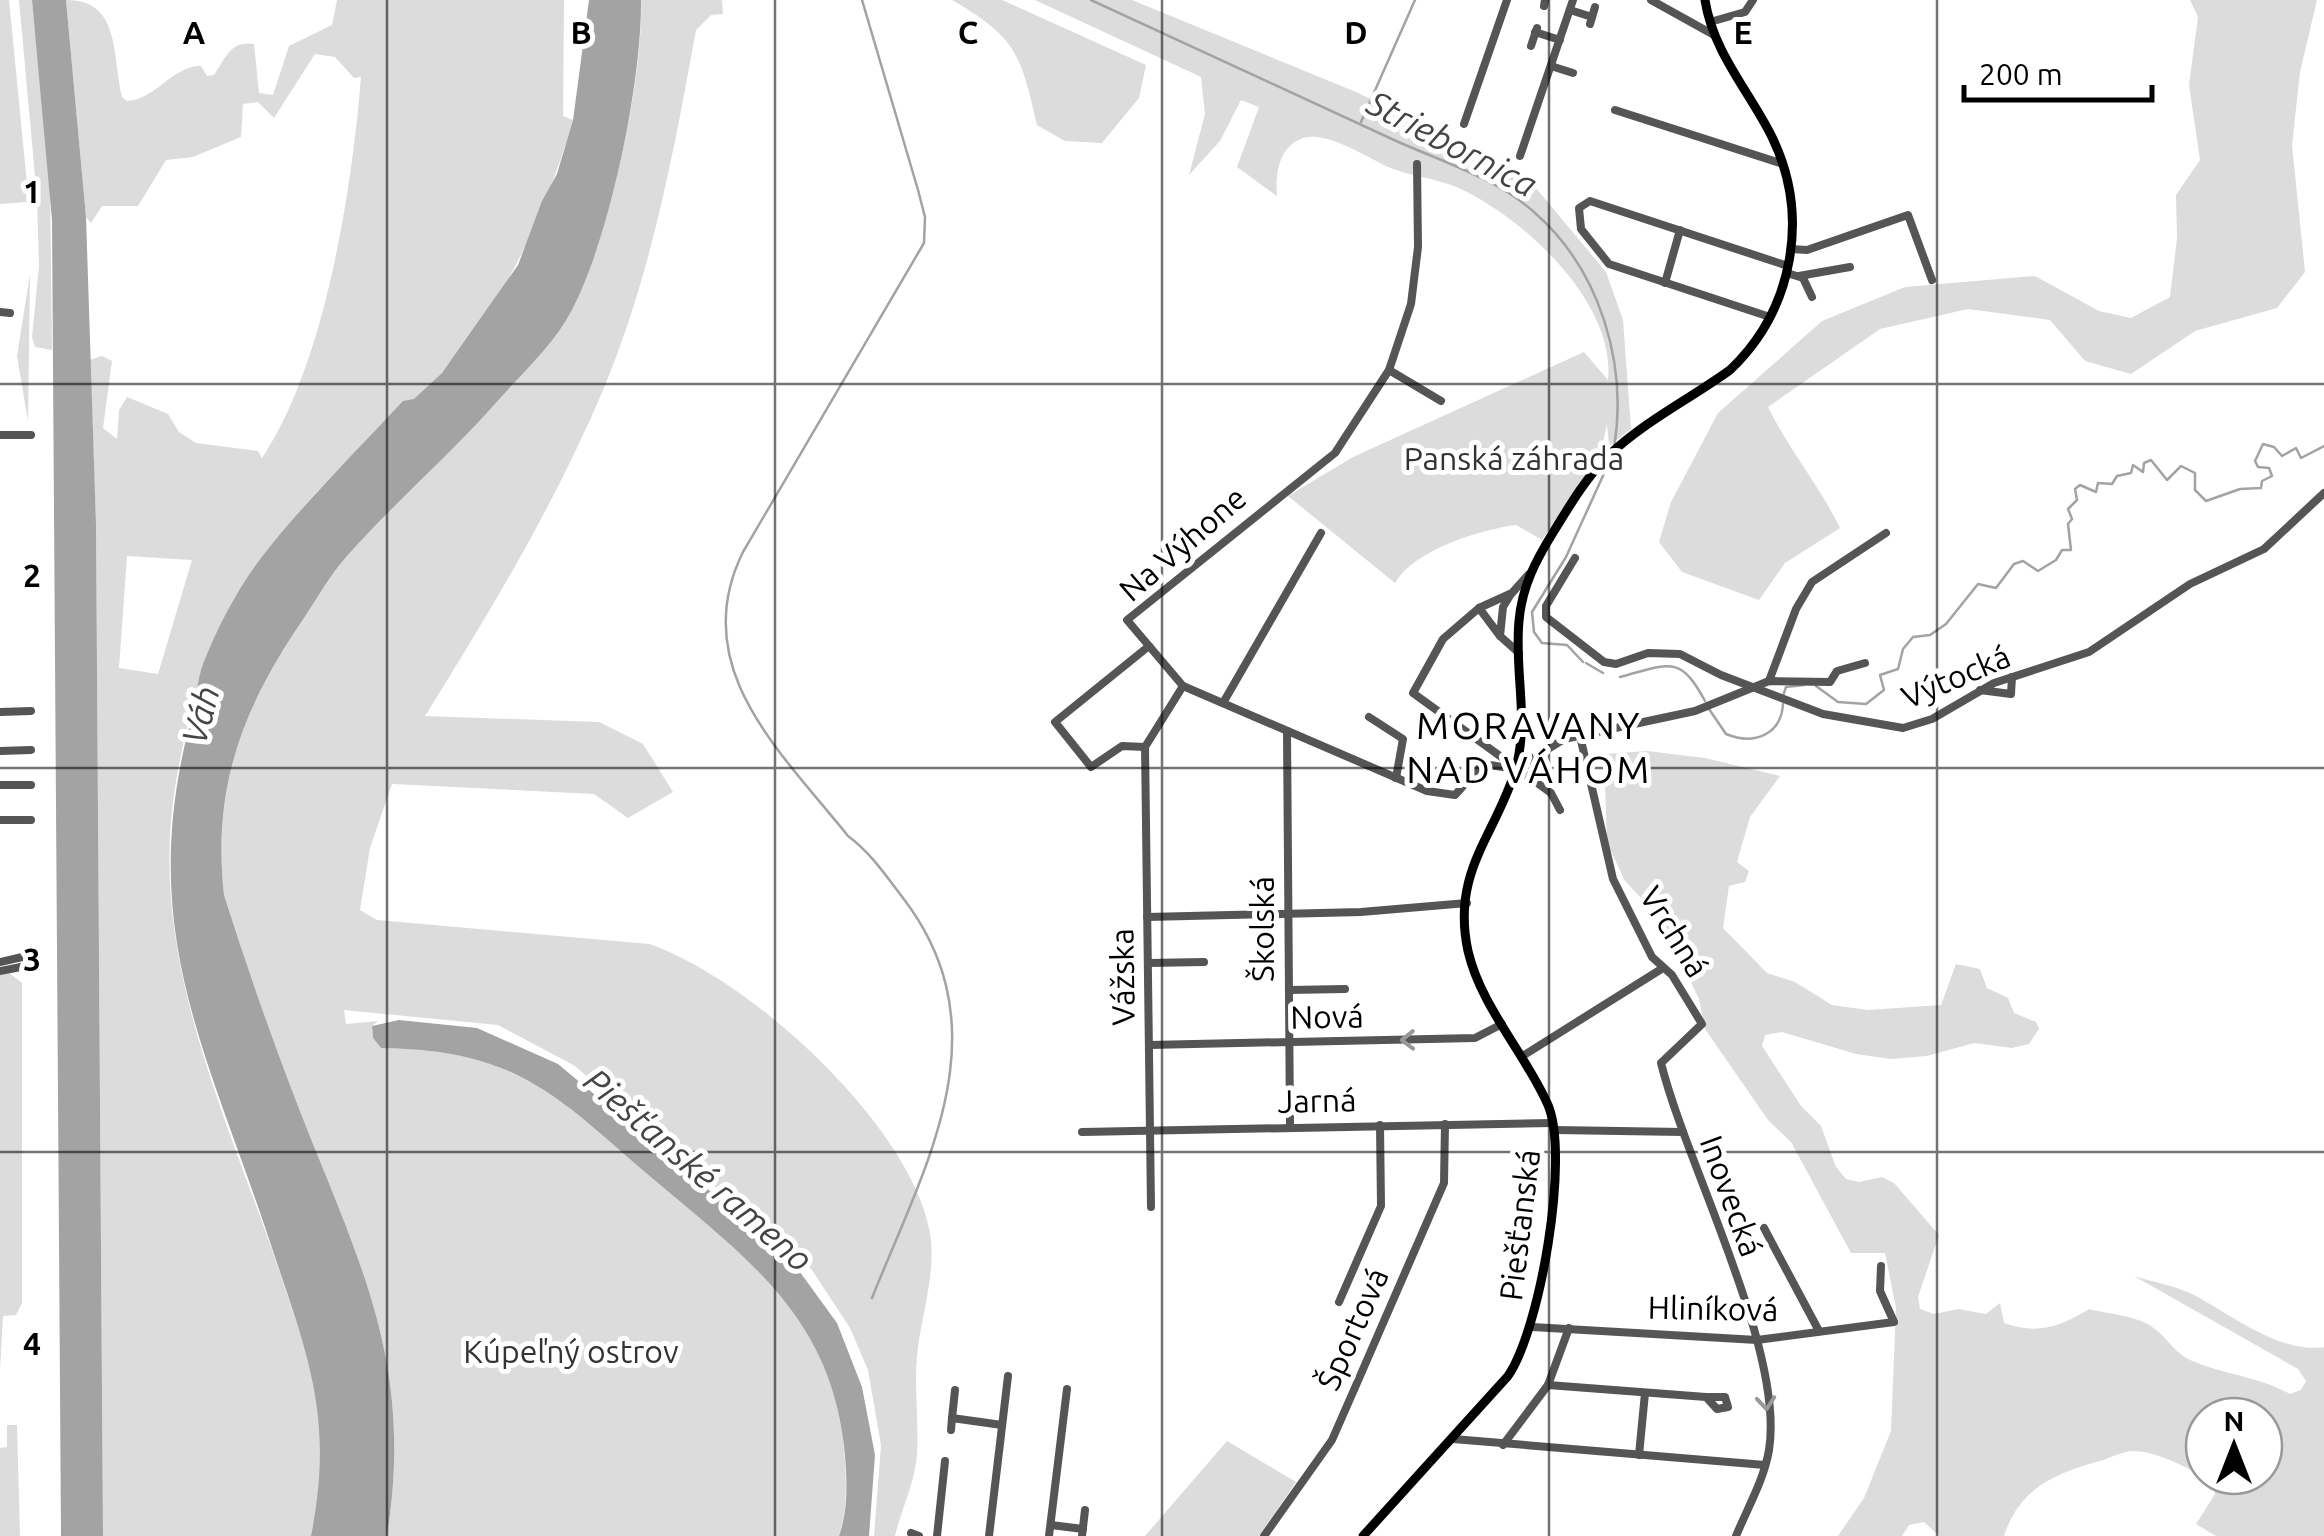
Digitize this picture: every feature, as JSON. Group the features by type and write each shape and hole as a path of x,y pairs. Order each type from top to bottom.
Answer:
{"main road":[{"name":"Piešťanská","path":"1363,1536 1517,1364 1532,1327 1556,1176 1554,1126 1472,963 1467,903 1475,856 1516,769 1523,710 1520,606 1530,574 1575,498 1609,455 1730,370 1770,317 1788,269 1793,208 1783,164 1714,35 1705,4"}],"street":[{"path":"1464,124 1507,0"},
{"path":"1651,0 1714,35"},
{"path":"1710,22 1744,12 1753,0"},
{"path":"1520,156 1570,3 1591,21 1595,8"},
{"path":"1531,46 1536,30 1560,40"},
{"path":"1551,66 1574,71"},
{"path":"1615,110 1783,164"},
{"name":"Na Výhone","path":"1417,164 1418,247 1411,304 1389,370 1335,453 1127,620 1183,686 1396,778 1450,796 1483,764 1516,769"},
{"path":"1770,317 1608,264 1581,228 1581,203 1590,201 1788,269 1800,276 1812,297"},
{"path":"1791,249 1807,250 1908,215 1932,280"},
{"path":"1664,283 1680,230"},
{"path":"1800,276 1850,267"},
{"path":"1389,370 1441,401"},
{"path":"0,435 31,435"},
{"name":"Výtocká","path":"1574,558 1544,612 1592,654 1616,664 1648,654 1680,654 1834,717 1904,728 1932,719 1980,690 2012,677 2078,658 2197,580 2258,554 2324,493"},
{"path":"1516,769 1556,743 1708,708 1758,689 1769,681 1791,621 1812,582 1886,532"},
{"path":"1223,703 1322,533"},
{"path":"1500,636 1503,607 1530,574"},
{"path":"1512,593 1478,608 1443,640 1413,686 1415,698 1551,793 1560,810"},
{"path":"1478,608 1519,653"},
{"path":"1149,646 1055,722 1091,767 1122,746 1145,747 1183,686"},
{"path":"1769,681 1830,682 1837,672 1865,663"},
{"path":"1980,690 2011,694 2012,677"},
{"path":"0,712 31,712"},
{"path":"1369,717 1403,739 1396,778"},
{"name":"Školská","path":"1287,731 1290,1126"},
{"name":"Vrchná","path":"1580,736 1608,867 1652,957 1702,1024 1661,1062 1683,1132"},
{"name":"Vážska","path":"1145,747 1151,1207"},
{"path":"0,750 31,750"},
{"path":"0,785 31,785"},
{"path":"0,820 31,820"},
{"path":"1147,917 1467,903"},
{"path":"0,962 31,960 0,971"},
{"path":"1148,963 1204,962"},
{"path":"1521,1056 1663,968"},
{"path":"1288,990 1345,988"},
{"name":"Nová","path":"1149,1046 1475,1038 1502,1024"},
{"name":"Jarná","path":"1082,1132 1446,1124 1554,1126"},
{"name":"Športová","path":"1264,1536 1332,1440 1444,1184 1446,1124"},
{"path":"1339,1302 1381,1206 1380,1125"},
{"name":"Inovecká","path":"1554,1126 1683,1132 1757,1340 1769,1434 1765,1465"},
{"path":"1764,1228 1819,1332"},
{"name":"Hliníková","path":"1532,1327 1757,1340 1894,1322 1880,1291 1881,1266"},
{"path":"1503,1445 1548,1385 1569,1328"},
{"path":"989,1536 1008,1376"},
{"path":"1548,1385 1706,1397"},
{"path":"1050,1536 1067,1389"},
{"path":"952,1430 955,1390"},
{"path":"1639,1455 1645,1393"},
{"path":"952,1418 1002,1425"},
{"path":"1453,1439 1765,1465 1736,1536"},
{"path":"937,1536 946,1495 944,1461"},
{"path":"1051,1526 1082,1532 1086,1510"}],"green space":[{"path":"0,0 9,0 28,194 27,202 0,204"},
{"path":"19,0 32,0 50,181 52,350 35,347 32,337 39,266 37,198"},
{"path":"66,0 84,2 105,19 122,97 127,101 147,95 191,67 201,66 207,76 214,75 234,47 246,43 254,44 259,93 273,95 289,46 332,25 337,0 564,0 563,116 573,120 521,255 464,347 419,396 317,492 258,567 214,647 185,738 175,788 169,852 173,916 183,978 218,1101 296,1321 319,1402 323,1454 311,1536 103,1536 96,524 90,360 102,356 112,361 103,428 117,439 119,410 127,397 168,414 179,432 196,443 258,451 262,458 303,375 319,326 351,171 361,77 354,78 335,57 315,54 274,118 258,102 243,104 241,137 193,157 166,160 138,206 102,206 91,223 86,217","holes":["127,556 192,560 158,674 119,668"]},
{"name":"Kúpeľný ostrov","path":"641,0 722,0 723,14 711,15 696,30 648,258 603,390 543,516 425,716 599,722 643,744 673,792 628,818 594,794 392,784 370,848 360,910 377,920 649,944 732,988 818,1059 890,1144 915,1187 929,1228 930,1276 916,1368 916,1465 895,1536 874,1536 881,1445 868,1370 850,1328 812,1270 575,1066 498,1025 344,1010 346,1024 378,1021 372,1026 373,1038 381,1048 429,1051 476,1060 506,1070 544,1091 580,1116 745,1257 798,1318 818,1354 834,1393 844,1450 845,1500 839,1536 387,1536 394,1427 380,1332 351,1239 276,1048 224,895 221,855 228,783 249,716 264,684 335,571 536,359 572,310 598,243 621,158 637,72"},
{"path":"952,0 1002,0 1146,65 1139,98 1102,143 1065,141 1037,125 1020,64 1003,37"},
{"name":"Panská záhrada","path":"1035,0 1132,0 1356,92 1520,169 1606,272 1623,320 1631,429 1609,446 1607,424 1601,452 1542,540 1516,525 1484,532 1432,551 1404,571 1395,583 1288,496 1353,457 1584,352 1608,380 1606,350 1597,320 1559,264 1534,239 1480,199 1454,186 1388,167 1324,138 1303,138 1289,147 1278,170 1277,196 1237,167 1259,107 1241,100 1220,141 1189,175 1205,114 1201,77"},
{"path":"2190,0 2317,0 2300,72 2292,145 2305,272 2277,308 2195,331 2131,374 2085,361 2050,320 1968,309 1880,329 1768,407 1840,528 1785,563 1759,600 1682,572 1659,542 1671,502 1718,413 1822,321 1905,287 2035,276 2099,311 2131,318 2170,297 2177,238 2176,195 2200,160 2189,85 2198,17"},
{"path":"30,274 28,421 17,356"},
{"path":"1647,751 1705,758 1780,776 1750,817 1737,862 1749,871 1745,882 1729,886 1723,928 1767,973 1795,982 1832,1005 1868,1010 1941,1005 1956,964 1980,969 1987,988 2008,998 2014,1013 2036,1022 2039,1029 2029,1044 2012,1048 1974,1043 1927,1056 1891,1059 1856,1054 1782,1032 1765,1035 1762,1046 1801,1106 1821,1126 1836,1167 1846,1179 1859,1182 1882,1177 1894,1183 1939,1235 1918,1297 1920,1309 1934,1314 1958,1309 1986,1314 2000,1303 2004,1323 2038,1329 2058,1325 2089,1309 2124,1316 2149,1325 2190,1360 2290,1394 2301,1390 2306,1381 2298,1369 2134,1276 2187,1292 2290,1345 2324,1347 2324,1536 2216,1536 2196,1524 2214,1496 2284,1496 2284,1396 2184,1396 2184,1467 2133,1451 2070,1470 2030,1494 2004,1536 1939,1536 1924,1522 1909,1525 1902,1536 1838,1536 1864,1498 1891,1431 1896,1308 1885,1253 1851,1253 1791,1142 1768,1120 1705,1029 1699,999 1660,918 1625,881 1607,843 1604,754"},
{"path":"9,973 22,983 22,1303 16,1315 3,1316 0,1371 0,975"},
{"path":"7,1425 17,1425 20,1536 0,1536 0,1448 7,1447"},
{"path":"1227,1441 1296,1482 1259,1536 1145,1536"}],"water":[{"path":"32,0 66,0 86,217 96,524 103,1536 61,1536 52,220"},
{"name":"Váh","path":"589,0 641,0 640,34 630,115 611,201 572,310 536,359 335,571 264,684 237,749 228,783 221,855 224,895 276,1048 351,1239 380,1331 389,1378 394,1427 387,1536 311,1536 320,1455 313,1386 306,1352 185,986 174,924 171,860 176,792 199,676 221,623 244,582 277,537 348,459 403,401 414,399 442,373 518,265 542,201 557,174 573,120"},
{"path":"399,1020 477,1028 558,1064 789,1257 837,1323 862,1387 875,1455 869,1536 839,1536 846,1480 835,1399 820,1358 800,1322 775,1290 715,1231 580,1116 544,1091 506,1070 460,1056 381,1048 373,1038 372,1026"}],"waterway":[{"path":"862,0 925,217 924,243 743,552 728,594 726,633 734,670 749,706 795,772 903,898 933,948 949,998 952,1048 946,1098 914,1198 872,1298"},
{"name":"Striebornica","path":"1091,0 1468,171 1535,213 1577,262 1604,320 1617,384 1614,448"},
{"path":"1361,122 1415,0"},
{"name":"Striebornica","path":"1816,686 1838,702 1866,704 1884,690 1880,675 1898,669 1903,649 1913,637 1930,635 1946,624 1978,584 1996,588 2014,564 2023,561 2038,571 2056,560 2062,550 2071,550 2068,524 2072,519 2068,509 2077,500 2075,489 2080,485 2096,492 2098,483 2112,484 2117,476 2131,473 2133,465 2143,472 2144,463 2151,460 2167,480 2181,466 2195,473 2195,490 2206,501 2240,489 2261,488 2262,481 2272,476 2269,468 2258,467 2255,461 2263,444 2274,447 2282,456 2296,448 2301,458 2324,446"},
{"name":"Striebornica","path":"1583,662 1567,645 1542,643 1534,632 1532,612 1566,557 1612,456"},
{"name":"Striebornica","path":"1586,663 1603,673"},
{"name":"Striebornica","path":"1620,677 1672,666 1688,676 1705,701"},
{"name":"Striebornica","path":"1783,696 1786,687 1804,685"},
{"name":"Striebornica","path":"1709,709 1726,734 1755,738 1777,724 1783,704"}],"district":[{"name":"MORAVANY NAD VÁHOM","path":"1529,748"}],"water label":[{"name":"Piešťanské rameno","path":"698,1170"}]}
